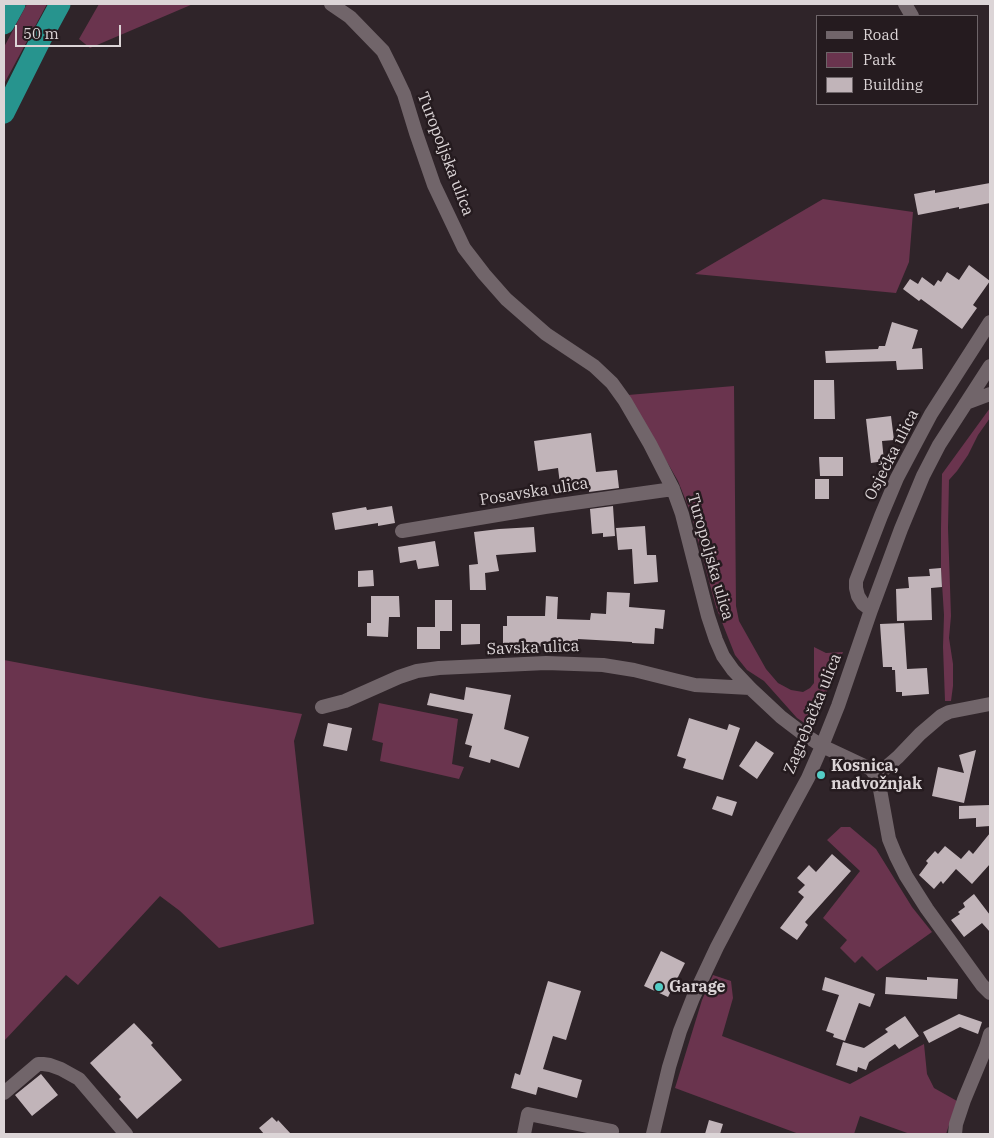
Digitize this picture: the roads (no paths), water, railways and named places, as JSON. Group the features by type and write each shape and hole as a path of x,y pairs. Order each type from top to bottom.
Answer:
{"highway":[{"path":"4,24 15,4"},
{"path":"4,113 60,4"}],"street":[{"name":"Turopoljska ulica","path":"331,4 350,17 383,52 404,94 434,185 464,248 506,299 546,334 594,366 612,383 625,401 673,489 682,514 708,616 723,656 750,688 781,717 822,746 871,769 876,776"},
{"path":"905,4 911,15"},
{"name":"Osječka ulica","path":"871,610 863,604 858,596 856,581 881,516 897,478 927,421 990,322"},
{"name":"Zagrebačka ulica","path":"653,1134 669,1067 693,998 722,939 808,778 838,706 901,528 923,476 939,445 990,366"},
{"path":"966,403 990,394"},
{"name":"Posavska ulica","path":"402,531 545,507 673,489"},
{"name":"Savska ulica","path":"322,707 345,701 417,671 438,668 546,663 603,665 695,684 750,688"},
{"path":"990,704 949,712 941,716 876,776 889,839 906,876 927,909 990,994"},
{"path":"954,1134 964,1100 989,1042"},
{"path":"4,1093 38,1064 50,1065 61,1069 79,1080 126,1134"},
{"path":"524,1134 528,1114 612,1131 611,1134"}],"place":[{"name":"Kosnica, nadvožnjak","path":"821,775"},
{"name":"Garage","path":"659,987"}]}
